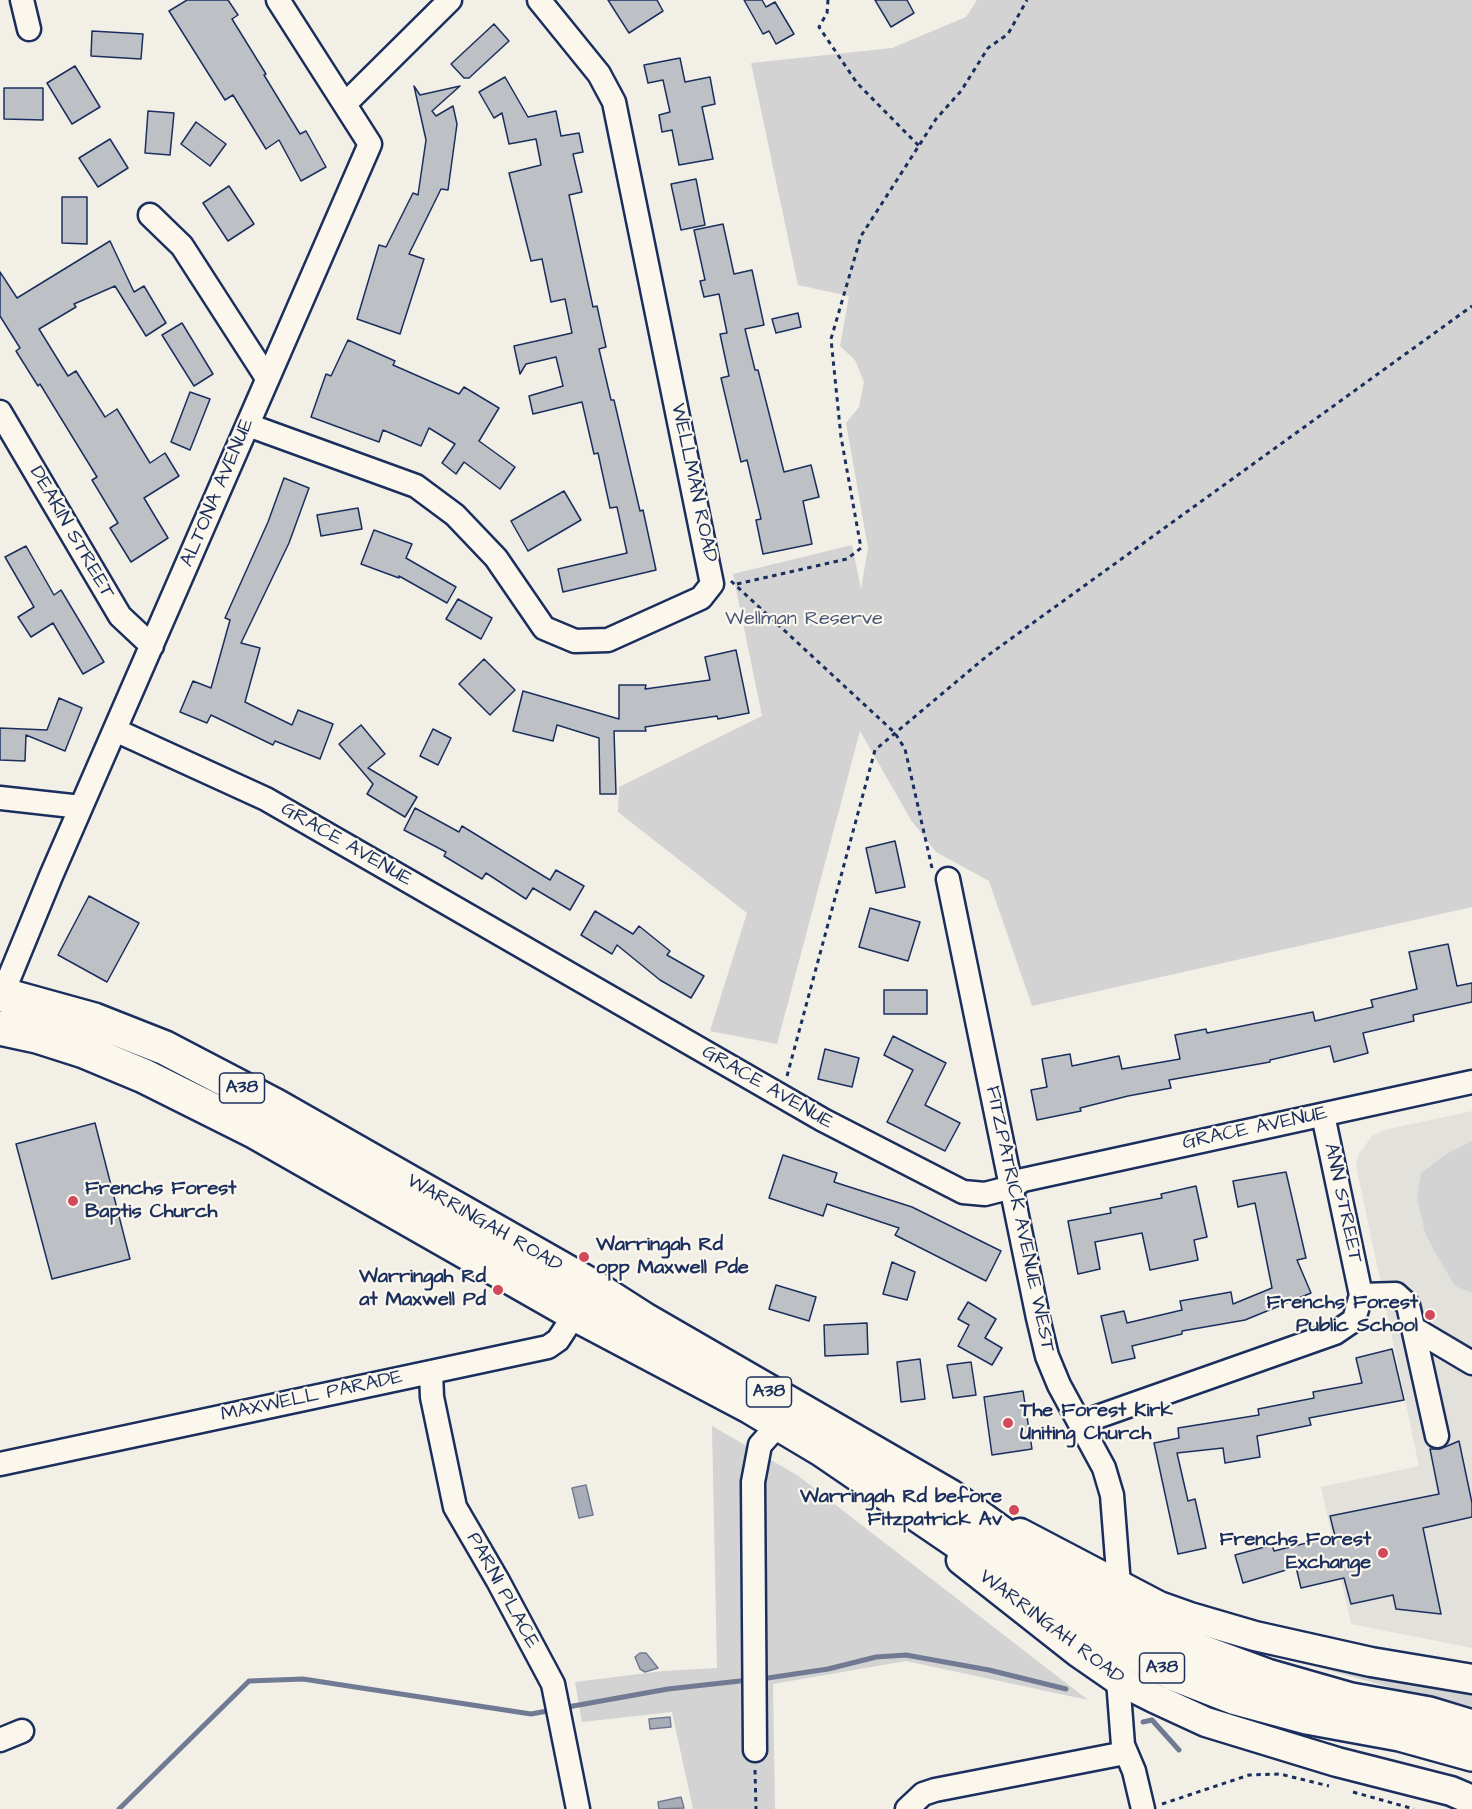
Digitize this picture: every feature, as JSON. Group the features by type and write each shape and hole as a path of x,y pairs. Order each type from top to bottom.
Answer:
{"highway":[{"name":"WARRINGAH ROAD","path":"1,996 94,1020 165,1048 274,1105 591,1285 653,1325 949,1496 1069,1582 1164,1638 1266,1676 1351,1700 1429,1714 1472,1727"},
{"name":"WARRINGAH ROAD","path":"0,1028 37,1036 84,1051 211,1108 575,1314 823,1450 1027,1589 1133,1654 1174,1674 1233,1697 1308,1716 1400,1734 1472,1754"},
{"name":"MAXWELL PARADE","path":"575,1314 591,1285"}],"main road":[{"name":"WARRINGAH ROAD","path":"949,1496 1159,1606 1255,1636 1371,1662 1472,1679"},
{"name":"WARRINGAH ROAD","path":"890,1497 1019,1608 1118,1680 1206,1722 1337,1762 1451,1791 1472,1800"}],"street":[{"path":"22,0 29,29"},
{"name":"ALTONA AVENUE","path":"1,996 370,144 278,0"},
{"path":"345,104 450,0"},
{"name":"WELLMAN ROAD","path":"248,425 416,486 455,515 496,558 544,628 574,641 608,640 701,598 712,584 712,574 614,102 599,74 539,0"},
{"path":"150,215 182,246 267,378"},
{"name":"DEAKIN STREET","path":"0,411 120,616 152,646"},
{"name":"GRACE AVENUE","path":"115,730 266,799 780,1095 963,1192 985,1194 1012,1187 1023,1180 1472,1082"},
{"path":"0,798 81,807"},
{"name":"FITZPATRICK AVENUE WEST","path":"948,879 1047,1356 1059,1385 1104,1468 1112,1495 1119,1585"},
{"name":"ANN STREET","path":"1323,1115 1361,1295"},
{"path":"1080,1422 1335,1333 1354,1320 1361,1295 1396,1293 1408,1305 1437,1436"},
{"name":"MAXWELL PARADE","path":"0,1464 548,1347 558,1340 575,1314"},
{"path":"1413,1328 1472,1364"},
{"name":"PARNI PLACE","path":"431,1372 432,1397 455,1507 553,1684 578,1809"},
{"path":"755,1750 753,1482 760,1445 779,1424"},
{"path":"1118,1680 1124,1749 1134,1771 1143,1809"},
{"path":"0,1740 22,1731"},
{"path":"907,1809 923,1794 936,1790 1124,1749"}],"path":[{"path":"828,0 827,13 819,27 857,83 919,146"},
{"path":"736,584 847,559 861,548 841,437 831,339 861,236 936,119 961,90 988,48 1008,34 1027,0"},
{"path":"780,1095 793,1057 875,750 987,656 1472,306"},
{"path":"712,574 736,584 896,733 905,749 932,871 948,879"},
{"path":"755,1750 756,1809"},
{"path":"1143,1809 1249,1775 1280,1774 1331,1786"},
{"path":"1351,1791 1414,1809"}],"shaded area":[{"name":"Frenchs Forest Public School","path":"1472,1111 1472,1648 1351,1624 1321,1487 1419,1466 1356,1165 1359,1154 1372,1136 1384,1130"},
{"path":"586,1485 593,1515 579,1518 572,1488"},
{"path":"640,1653 646,1653 658,1668 645,1672 640,1669 635,1657"},
{"path":"670,1717 671,1727 650,1729 649,1719"},
{"path":"681,1797 684,1808 659,1809 658,1802"}],"green space":[{"name":"Wellman Reserve","path":"977,0 1472,0 1472,907 1032,1006 989,881 936,852 911,820 860,731 777,1044 710,1031 747,913 618,812 619,787 762,716 733,574 852,545 861,589 868,548 846,423 859,407 864,382 855,360 840,346 849,296 798,285 751,63 892,48 966,17"},
{"path":"1472,1141 1472,1293 1455,1286 1436,1254 1425,1233 1417,1198 1421,1173 1448,1153"},
{"path":"712,1426 797,1475 1088,1700 906,1661 773,1684 775,1809 693,1809 672,1712 582,1722 575,1682 663,1671 717,1668"},
{"path":"1301,1653 1472,1694 1472,1710 1299,1662"}],"building":[{"path":"187,0 228,0 238,15 232,19 266,74 264,75 300,134 306,131 326,167 301,181 279,140 266,149 233,95 225,100 169,11"},
{"path":"608,0 657,0 663,11 629,33"},
{"path":"744,0 762,0 766,7 775,2 794,34 776,44 769,31 763,34"},
{"path":"875,0 907,0 914,13 891,27"},
{"path":"494,24 509,41 469,78 464,78 451,64"},
{"path":"92,31 143,34 141,59 91,56"},
{"path":"680,58 685,82 710,77 715,104 702,107 713,159 679,165 672,130 662,132 659,115 670,112 663,80 648,83 644,65"},
{"path":"75,66 100,107 72,124 47,83"},
{"path":"505,77 528,117 556,111 561,136 579,133 583,152 573,154 582,192 569,195 593,307 597,306 606,347 599,349 611,400 614,400 640,511 643,510 656,570 563,592 558,569 627,553 617,507 610,508 598,453 594,454 582,402 533,414 529,396 563,386 556,357 526,364 520,374 514,346 572,333 565,299 551,302 542,259 531,261 509,173 541,165 536,139 509,144 502,113 494,118 479,92"},
{"path":"414,86 420,95 460,86 432,111 436,116 453,106 457,124 448,190 441,189 409,254 424,259 400,334 357,319 379,245 386,247 413,193 418,195 426,140"},
{"path":"4,88 43,88 43,120 4,119"},
{"path":"148,111 174,113 170,155 145,153"},
{"path":"196,122 226,144 210,166 181,144"},
{"path":"110,139 128,168 98,187 79,158"},
{"path":"696,179 705,225 681,230 671,184"},
{"path":"229,186 254,224 228,241 203,203"},
{"path":"62,197 87,197 87,244 62,243"},
{"path":"723,224 734,274 752,270 764,325 745,329 784,472 811,465 819,497 803,501 812,544 763,554 756,520 761,519 747,460 741,462 721,378 729,376 720,334 727,333 719,294 704,297 700,281 705,280 694,230"},
{"path":"110,241 134,292 144,286 166,323 146,336 115,286 74,304 76,307 39,329 68,376 76,371 105,417 117,409 150,463 165,453 179,476 144,498 168,538 131,562 110,528 118,523 92,480 97,477 40,384 38,386 16,351 20,348 0,316 0,272 17,298"},
{"path":"798,313 801,327 776,333 772,319"},
{"path":"182,323 213,374 194,386 162,335"},
{"path":"348,340 395,361 393,365 459,394 464,387 499,408 479,441 515,467 500,489 464,462 456,474 442,463 455,444 429,428 421,446 383,430 379,442 311,417 326,374 331,376"},
{"path":"190,392 210,399 190,450 171,442"},
{"path":"284,478 309,488 289,543 241,643 260,648 245,702 292,725 298,710 333,724 320,759 275,741 273,745 211,715 207,723 180,712 193,681 211,688 230,620 225,618 268,522"},
{"path":"564,491 581,520 528,551 511,521"},
{"path":"358,508 362,529 321,536 317,515"},
{"path":"374,530 412,544 406,558 456,587 447,603 399,576 399,578 361,564"},
{"path":"26,546 54,595 61,590 104,662 83,674 53,623 31,637 18,617 34,607 5,557"},
{"path":"458,599 492,618 481,639 446,619"},
{"path":"736,650 749,713 718,719 717,716 645,727 646,731 614,731 616,794 600,794 599,738 557,725 553,741 513,731 523,691 619,719 619,685 646,685 645,689 710,680 705,657"},
{"path":"484,659 515,690 490,715 459,684"},
{"path":"59,698 82,708 65,751 26,735 25,761 0,760 0,728 47,730"},
{"path":"361,725 385,754 368,768 417,797 405,817 367,794 373,784 339,744"},
{"path":"433,729 451,738 438,765 420,756"},
{"path":"415,808 459,832 462,826 550,880 556,870 584,886 570,910 533,888 526,899 486,873 482,879 444,856 446,852 404,830"},
{"path":"895,841 905,887 876,893 866,848"},
{"path":"89,896 139,923 107,982 58,955"},
{"path":"870,908 920,922 908,961 859,947"},
{"path":"595,911 633,934 639,926 670,951 667,955 704,976 691,998 660,980 617,945 612,954 581,935"},
{"path":"1448,944 1457,986 1472,983 1472,1002 1413,1015 1414,1021 1363,1033 1368,1053 1334,1062 1330,1046 1270,1060 1270,1062 1169,1080 1171,1088 1128,1096 1080,1108 1081,1111 1037,1120 1031,1090 1047,1087 1042,1059 1070,1054 1072,1066 1119,1056 1122,1069 1180,1059 1175,1035 1206,1029 1207,1033 1313,1012 1315,1021 1373,1007 1371,1000 1417,989 1409,952"},
{"path":"884,990 927,990 927,1014 884,1014"},
{"path":"893,1036 946,1063 925,1105 960,1123 945,1151 887,1122 913,1070 884,1055"},
{"path":"825,1049 859,1058 852,1087 818,1079"},
{"name":"Frenchs Forest Baptis Church","path":"95,1123 130,1259 52,1279 16,1144"},
{"path":"783,1155 837,1173 834,1182 912,1207 1001,1251 986,1281 895,1235 899,1228 827,1204 823,1216 769,1198"},
{"path":"1286,1172 1306,1258 1297,1260 1311,1293 1245,1320 1182,1331 1182,1334 1132,1346 1135,1358 1112,1363 1101,1316 1124,1311 1127,1323 1182,1310 1180,1301 1231,1292 1233,1304 1272,1288 1255,1203 1238,1207 1233,1181"},
{"path":"1196,1186 1207,1237 1194,1240 1198,1260 1150,1270 1142,1233 1095,1242 1100,1269 1078,1274 1068,1221 1111,1213 1110,1208 1162,1198 1161,1194"},
{"path":"892,1262 915,1272 907,1300 883,1294"},
{"path":"776,1285 816,1297 809,1321 769,1309"},
{"path":"968,1302 996,1319 985,1338 1002,1348 992,1365 958,1346 969,1325 958,1319"},
{"path":"867,1323 868,1354 825,1356 824,1325"},
{"path":"1392,1349 1404,1400 1309,1418 1311,1425 1257,1436 1260,1457 1225,1463 1223,1448 1177,1453 1188,1501 1195,1499 1206,1548 1178,1554 1154,1443 1179,1438 1178,1428 1259,1415 1258,1409 1314,1398 1313,1392 1362,1383 1356,1358"},
{"path":"920,1359 925,1399 901,1402 897,1362"},
{"path":"971,1362 976,1395 953,1398 947,1365"},
{"name":"The Forest Kirk Uniting Church","path":"1023,1391 1032,1449 992,1455 984,1397"},
{"path":"1459,1441 1472,1503 1472,1517 1423,1528 1441,1614 1396,1609 1393,1595 1351,1604 1344,1578 1301,1588 1296,1567 1243,1583 1235,1555 1272,1545 1274,1551 1335,1536 1330,1516 1439,1494 1430,1449 1440,1449"}],"waterway":[{"path":"761,1679 828,1669 876,1657 906,1655 989,1670 1066,1689"},
{"path":"119,1809 249,1681 303,1679 531,1714 553,1710"},
{"path":"562,1708 668,1689 749,1680"},
{"path":"1143,1722 1152,1720 1179,1750"}],"place":[{"name":"Frenchs Forest Baptis Church","path":"73,1201"},
{"name":"Warringah Rd opp Maxwell Pde","path":"584,1257"},
{"name":"Warringah Rd at Maxwell Pd","path":"498,1290"},
{"name":"Frenchs Forest Public School","path":"1430,1315"},
{"name":"The Forest Kirk Uniting Church","path":"1008,1423"},
{"name":"Warringah Rd before Fitzpatrick Av","path":"1014,1510"},
{"name":"Frenchs Forest Exchange","path":"1383,1553"}]}
